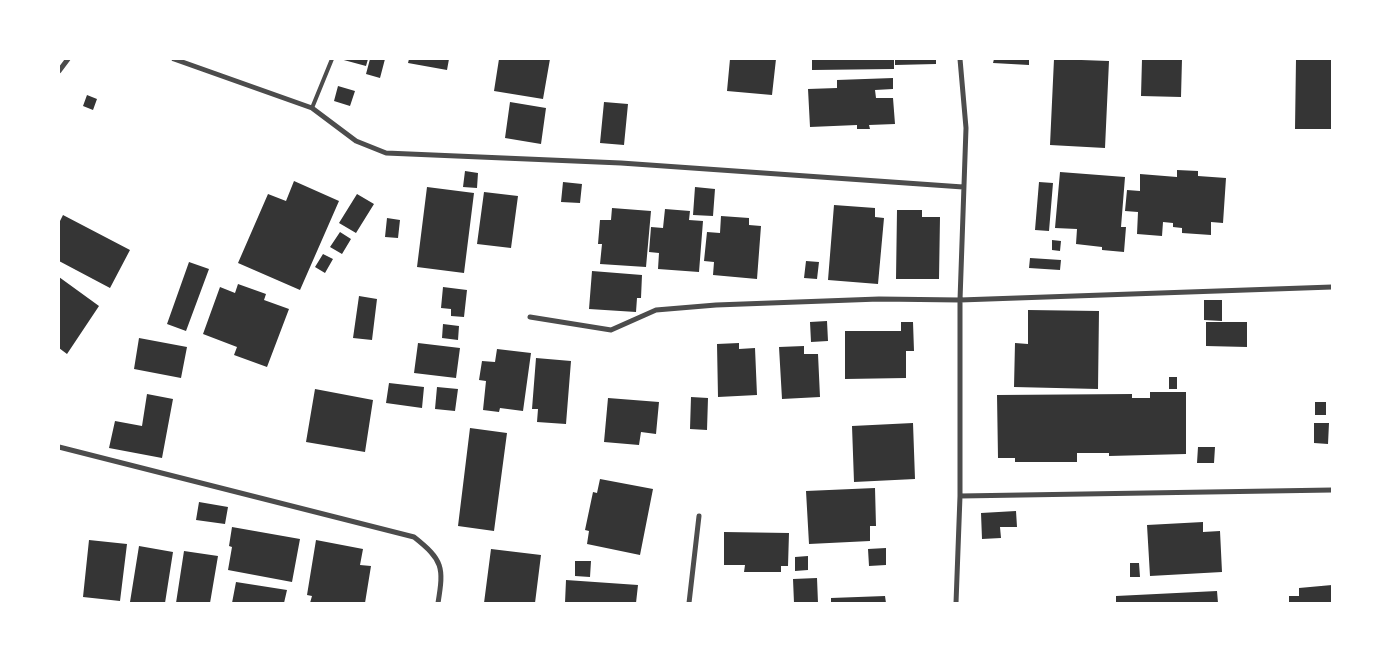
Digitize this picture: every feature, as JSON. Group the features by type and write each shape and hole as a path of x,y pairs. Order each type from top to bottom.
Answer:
{"street":[{"path":"59,71 68,59"},
{"path":"174,59 312,108 356,141 386,153 621,163 964,187"},
{"path":"956,603 960,496 960,300 966,128 960,59"},
{"path":"530,317 611,330 656,310 716,305 879,299 960,300 1332,287"},
{"path":"59,447 414,537 429,549 440,563 442,582 438,603"},
{"path":"960,496 1332,490"},
{"path":"689,603 699,516"}],"lane":[{"path":"312,108 332,59"}],"building":[{"path":"340,59 368,59 366,66"},
{"path":"370,59 385,59 380,78 366,74"},
{"path":"409,59 449,59 447,70 408,63"},
{"path":"499,59 550,59 543,99 494,91"},
{"path":"730,59 776,59 772,95 727,91"},
{"path":"812,59 894,59 894,69 812,70"},
{"path":"895,59 936,59 936,64 895,65"},
{"path":"994,59 1029,59 1029,65 993,63"},
{"path":"1054,59 1109,61 1105,148 1050,145"},
{"path":"1142,59 1182,59 1181,97 1141,96"},
{"path":"1296,59 1332,59 1332,129 1295,129"},
{"path":"893,78 893,89 875,90 876,98 893,98 895,124 869,125 870,129 857,129 857,125 810,127 808,89 837,88 837,80"},
{"path":"338,86 355,91 350,106 334,101"},
{"path":"87,95 97,99 93,110 83,106"},
{"path":"510,102 546,108 541,144 505,138"},
{"path":"604,102 628,104 624,145 600,143"},
{"path":"1177,170 1198,171 1198,176 1226,178 1223,223 1211,222 1211,235 1182,233 1182,228 1173,227 1173,223 1163,222 1162,236 1137,234 1138,212 1125,211 1127,190 1140,191 1140,174 1177,177"},
{"path":"465,171 478,173 477,188 463,187"},
{"path":"1060,172 1125,177 1121,227 1126,227 1124,252 1102,250 1102,247 1076,244 1077,229 1055,228"},
{"path":"294,181 339,201 300,290 238,263 268,194 286,201"},
{"path":"563,182 582,184 580,203 561,202"},
{"path":"1039,182 1053,183 1049,231 1035,230"},
{"path":"427,187 474,193 464,273 417,267"},
{"path":"695,187 715,189 713,216 693,215"},
{"path":"484,192 518,196 511,248 477,244"},
{"path":"357,194 374,204 356,233 339,223"},
{"path":"834,205 875,208 875,217 884,218 878,284 828,280"},
{"path":"612,208 651,211 646,267 600,264 602,244 598,244 600,220 611,220"},
{"path":"665,209 690,211 689,220 703,221 699,272 658,269 659,253 649,252 651,227 663,228"},
{"path":"897,210 922,210 922,217 940,217 939,279 896,279"},
{"path":"63,215 130,250 110,288 59,261 59,223"},
{"path":"721,216 749,218 749,225 761,226 757,279 713,275 714,262 704,261 707,232 720,233"},
{"path":"387,218 400,220 398,238 385,237"},
{"path":"340,232 351,239 342,254 330,247"},
{"path":"1052,240 1061,241 1060,251 1052,250"},
{"path":"323,254 333,259 325,273 315,267"},
{"path":"1030,258 1061,260 1060,270 1029,268"},
{"path":"806,261 819,262 817,279 804,278"},
{"path":"189,262 209,269 186,331 167,324"},
{"path":"592,271 642,275 641,298 637,298 636,312 589,309"},
{"path":"59,277 99,306 67,354 59,348"},
{"path":"238,284 266,294 264,300 289,309 267,367 234,355 237,347 203,334 220,287 235,293"},
{"path":"443,287 467,290 464,317 451,316 451,309 441,308"},
{"path":"359,296 377,299 372,340 353,338"},
{"path":"1204,300 1222,300 1222,321 1204,320"},
{"path":"1028,310 1099,311 1098,389 1014,387 1015,343 1028,344"},
{"path":"827,321 828,341 811,342 810,322"},
{"path":"901,322 913,322 914,351 906,351 906,378 845,379 845,331 901,331"},
{"path":"1206,322 1247,322 1247,347 1206,346"},
{"path":"443,324 459,326 458,340 442,338"},
{"path":"139,338 187,347 181,378 134,369"},
{"path":"418,343 460,348 456,378 414,373"},
{"path":"739,343 739,349 755,348 757,395 718,397 717,344"},
{"path":"804,346 804,354 818,354 820,397 782,399 779,347"},
{"path":"497,349 531,353 523,411 500,408 499,412 483,410 486,381 479,380 482,361 495,362"},
{"path":"536,358 571,361 566,424 537,422 538,409 532,409"},
{"path":"1169,377 1177,377 1177,389 1169,389"},
{"path":"389,383 424,387 422,408 386,403"},
{"path":"437,387 458,389 455,411 435,409"},
{"path":"315,389 373,400 365,452 306,442"},
{"path":"1150,392 1186,392 1186,454 1109,456 1109,453 1077,453 1077,462 1015,462 1015,458 998,458 997,395 1132,394 1132,398 1150,398"},
{"path":"147,394 173,399 162,458 109,448 115,421 142,426"},
{"path":"691,397 708,398 707,430 690,429"},
{"path":"608,398 659,402 656,434 641,432 639,445 604,442"},
{"path":"1315,402 1326,402 1326,415 1315,415"},
{"path":"913,423 915,479 854,482 852,426"},
{"path":"1314,423 1329,423 1328,444 1314,443"},
{"path":"470,428 507,433 494,531 458,526"},
{"path":"1198,447 1215,447 1214,463 1197,463"},
{"path":"600,479 653,489 640,555 587,544 589,531 585,530 593,492 597,493"},
{"path":"875,488 876,526 870,526 870,541 809,544 806,491"},
{"path":"199,502 228,507 225,524 196,520"},
{"path":"1016,511 1017,527 1000,527 1001,538 982,539 981,513"},
{"path":"1203,522 1203,532 1220,531 1222,572 1150,576 1147,525"},
{"path":"232,527 300,539 292,582 228,570 232,547 229,546"},
{"path":"724,532 789,533 788,566 781,566 781,572 744,572 745,565 724,565"},
{"path":"89,540 127,544 120,601 83,597"},
{"path":"316,540 363,549 360,565 371,566 365,603 310,603 312,596 307,595"},
{"path":"139,546 173,552 165,603 130,602"},
{"path":"886,548 886,565 869,566 868,549"},
{"path":"491,549 541,555 535,603 484,603"},
{"path":"184,551 218,556 210,603 176,603"},
{"path":"808,556 808,570 795,571 795,557"},
{"path":"575,561 591,561 590,577 575,576"},
{"path":"1130,563 1139,563 1140,577 1130,577"},
{"path":"817,578 818,603 794,603 793,579"},
{"path":"566,580 638,585 636,603 565,603"},
{"path":"236,582 287,590 284,603 232,603"},
{"path":"1332,585 1332,603 1289,603 1289,596 1299,596 1299,588"},
{"path":"1217,591 1218,603 1116,603 1116,596"},
{"path":"885,596 886,603 831,603 831,598"}]}
